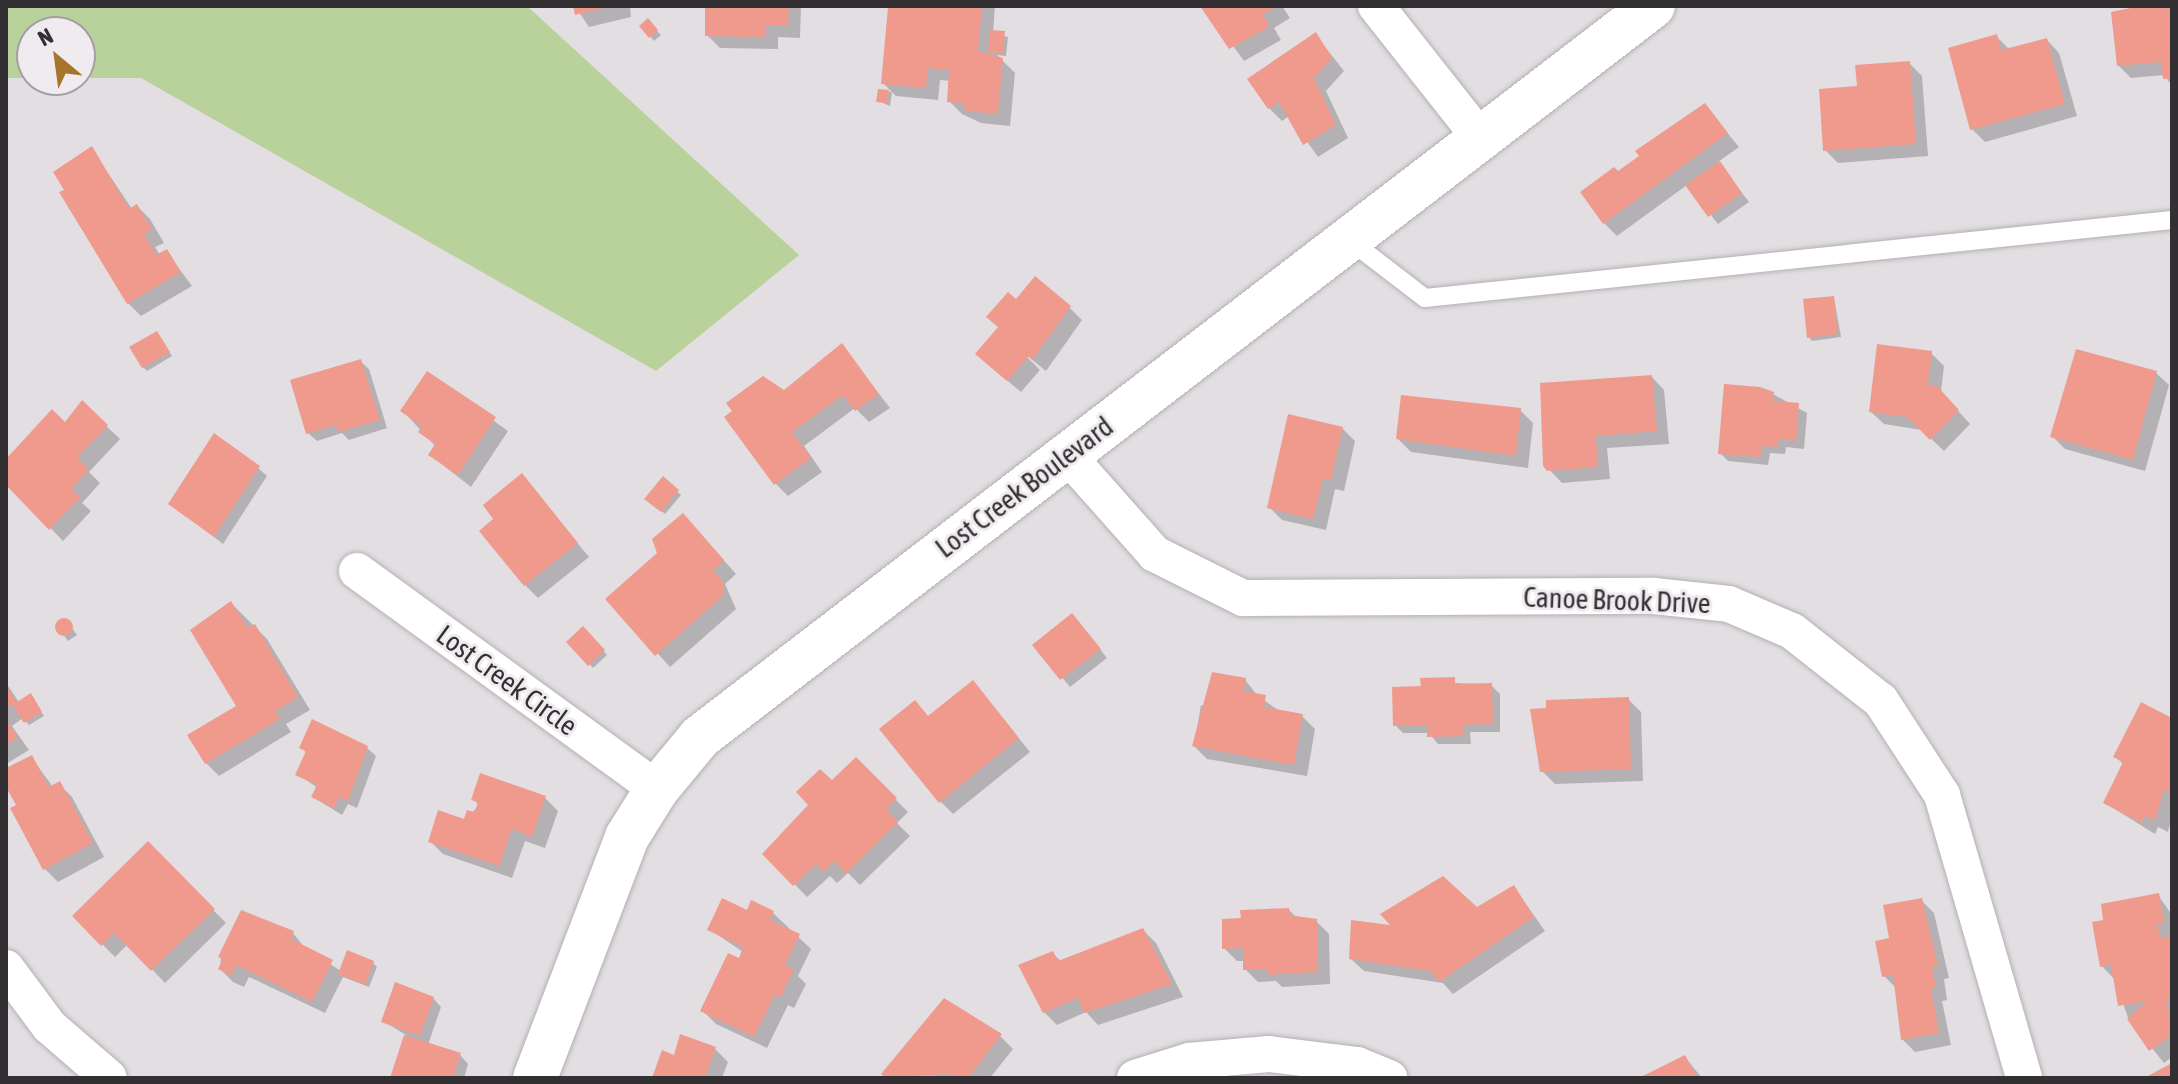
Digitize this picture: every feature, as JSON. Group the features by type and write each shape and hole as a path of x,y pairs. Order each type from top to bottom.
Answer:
{"street":[{"path":"1376,6 1478,135"},
{"name":"Lost Creek Boulevard","path":"535,1078 598,902 627,837 657,789 700,737 763,684 1067,455 1478,135 1653,6"},
{"name":"Canoe Brook Drive","path":"1067,455 1155,554 1243,598 1654,596 1729,604 1792,631 1881,701 1942,795 2024,1078"},
{"name":"Lost Creek Circle","path":"357,571 657,789"},
{"path":"6,968 49,1026 109,1078"},
{"path":"1135,1078 1189,1061 1269,1054 1357,1065 1389,1078"}],"lane":[{"path":"1348,239 1425,298 2172,220"}],"green space":[{"path":"6,6 527,6 799,255 656,371 141,78 96,78 96,16 16,16 16,78 6,78"}],"building":[{"path":"573,6 608,6 608,7 575,15"},
{"path":"705,6 789,6 788,26 766,26 766,37 705,36"},
{"path":"982,6 978,51 1003,58 998,114 966,111 963,103 947,102 949,70 928,68 926,88 881,84 888,7"},
{"path":"1200,6 1278,6 1263,14 1269,27 1229,49"},
{"path":"2140,6 2172,6 2172,78 2163,79 2161,62 2117,66 2111,12"},
{"path":"648,18 658,30 649,38 639,26"},
{"path":"990,30 1005,31 1003,53 988,52"},
{"path":"1316,32 1332,58 1314,78 1336,125 1303,145 1279,102 1268,109 1247,79"},
{"path":"1997,34 2001,50 2047,38 2065,104 1970,130 1948,48"},
{"path":"1910,61 1916,144 1823,151 1819,89 1857,86 1855,65"},
{"path":"878,89 889,90 887,103 876,102"},
{"path":"1705,103 1728,133 1603,224 1580,192 1614,167 1618,171 1639,156 1635,151"},
{"path":"92,146 129,209 137,204 152,230 144,234 156,255 167,249 181,272 127,304 59,192 64,190 53,172"},
{"path":"1720,161 1742,193 1708,217 1685,185"},
{"path":"1035,276 1071,306 1032,360 1029,356 1007,381 975,354 998,327 986,317 1008,292 1016,299"},
{"path":"1834,296 1838,334 1807,338 1803,299"},
{"path":"157,331 170,352 142,368 129,347"},
{"path":"842,343 879,394 855,411 843,395 792,432 811,458 774,485 724,417 732,411 726,403 763,376 784,390"},
{"path":"1877,344 1932,351 1928,385 1937,386 1959,410 1930,440 1907,417 1869,412"},
{"path":"2076,349 2157,371 2133,460 2050,437"},
{"path":"361,359 380,420 338,432 336,425 306,434 290,380"},
{"path":"427,371 496,417 458,475 428,455 435,444 418,432 422,426 400,411"},
{"path":"1652,375 1657,431 1596,436 1598,467 1547,471 1543,466 1540,383"},
{"path":"1724,384 1760,387 1774,392 1774,401 1799,403 1796,441 1778,439 1778,447 1762,446 1760,457 1718,454"},
{"path":"1401,395 1521,408 1516,456 1396,439"},
{"path":"82,400 108,425 77,458 89,469 71,489 80,497 49,530 6,485 6,459 52,409 65,422"},
{"path":"1288,414 1343,427 1331,480 1323,478 1313,519 1267,508"},
{"path":"214,433 260,466 214,537 168,504"},
{"path":"522,473 578,543 524,586 479,531 493,519 483,505"},
{"path":"663,476 679,490 661,512 644,499"},
{"path":"683,513 724,560 713,571 723,581 724,595 655,656 605,599 657,553 652,539"},
{"path":"231,601 248,628 255,624 298,697 275,711 280,719 205,764 187,735 236,706 190,630"},
{"path":"1072,613 1101,649 1060,680 1032,645"},
{"path":"60,618 68,618 73,627 71,634 60,636 55,631 55,623"},
{"path":"583,626 605,650 588,666 566,642"},
{"path":"1212,672 1246,678 1244,691 1266,695 1264,707 1303,714 1294,765 1192,746"},
{"path":"1455,677 1455,684 1492,683 1493,724 1463,725 1463,736 1427,737 1427,725 1393,726 1392,687 1421,686 1420,678"},
{"path":"973,680 1019,738 939,803 879,729 915,700 928,716"},
{"path":"6,686 17,702 31,693 42,712 24,723 12,704 6,708"},
{"path":"1629,697 1631,769 1540,772 1530,709 1546,708 1546,700"},
{"path":"2141,702 2172,718 2172,787 2169,793 2164,790 2155,820 2145,816 2142,823 2103,803 2123,762 2113,757"},
{"path":"312,719 368,746 348,801 339,797 334,808 311,797 317,785 295,775 306,751 299,748"},
{"path":"6,720 18,737 6,745"},
{"path":"32,755 49,787 60,781 93,843 43,870 10,808 16,805 6,787 6,768"},
{"path":"856,757 897,798 886,809 898,822 846,874 834,861 823,872 816,864 793,886 762,854 808,805 796,792 820,769 832,780"},
{"path":"480,773 546,796 532,837 512,829 499,866 428,842 438,810 464,819 467,810 475,812 478,802 471,800"},
{"path":"148,841 215,909 151,971 114,933 101,946 72,916"},
{"path":"1443,876 1477,907 1514,885 1534,917 1439,982 1430,971 1349,959 1351,920 1390,925 1380,914"},
{"path":"2159,893 2164,923 2156,923 2162,939 2172,934 2172,998 2167,999 2172,1035 2149,1051 2127,1019 2147,1001 2118,1006 2111,965 2100,967 2092,922 2103,920 2101,904"},
{"path":"722,898 747,910 751,900 774,911 770,920 800,934 785,965 794,969 781,997 775,994 754,1037 700,1011 728,953 739,958 743,947 707,930"},
{"path":"1922,898 1938,965 1932,967 1936,987 1931,988 1939,1033 1901,1040 1893,975 1882,977 1875,941 1889,938 1883,905"},
{"path":"1289,908 1289,915 1317,919 1318,972 1267,975 1267,969 1243,970 1243,948 1222,949 1222,919 1241,918 1240,910"},
{"path":"241,910 294,931 291,939 333,960 312,1002 236,965 231,976 218,969 223,959 218,957"},
{"path":"1143,928 1172,984 1084,1013 1078,998 1043,1013 1018,965 1053,951 1058,961"},
{"path":"347,950 374,961 365,985 338,974"},
{"path":"395,982 434,997 420,1036 381,1022"},
{"path":"944,998 1002,1034 968,1078 945,1074 886,1078 881,1074"},
{"path":"680,1034 716,1047 705,1078 652,1078 662,1050 674,1055"},
{"path":"404,1035 461,1053 453,1078 390,1078"},
{"path":"1685,1055 1697,1078 1638,1078 1653,1071"},
{"path":"2172,1063 2172,1078 2144,1078"}]}
